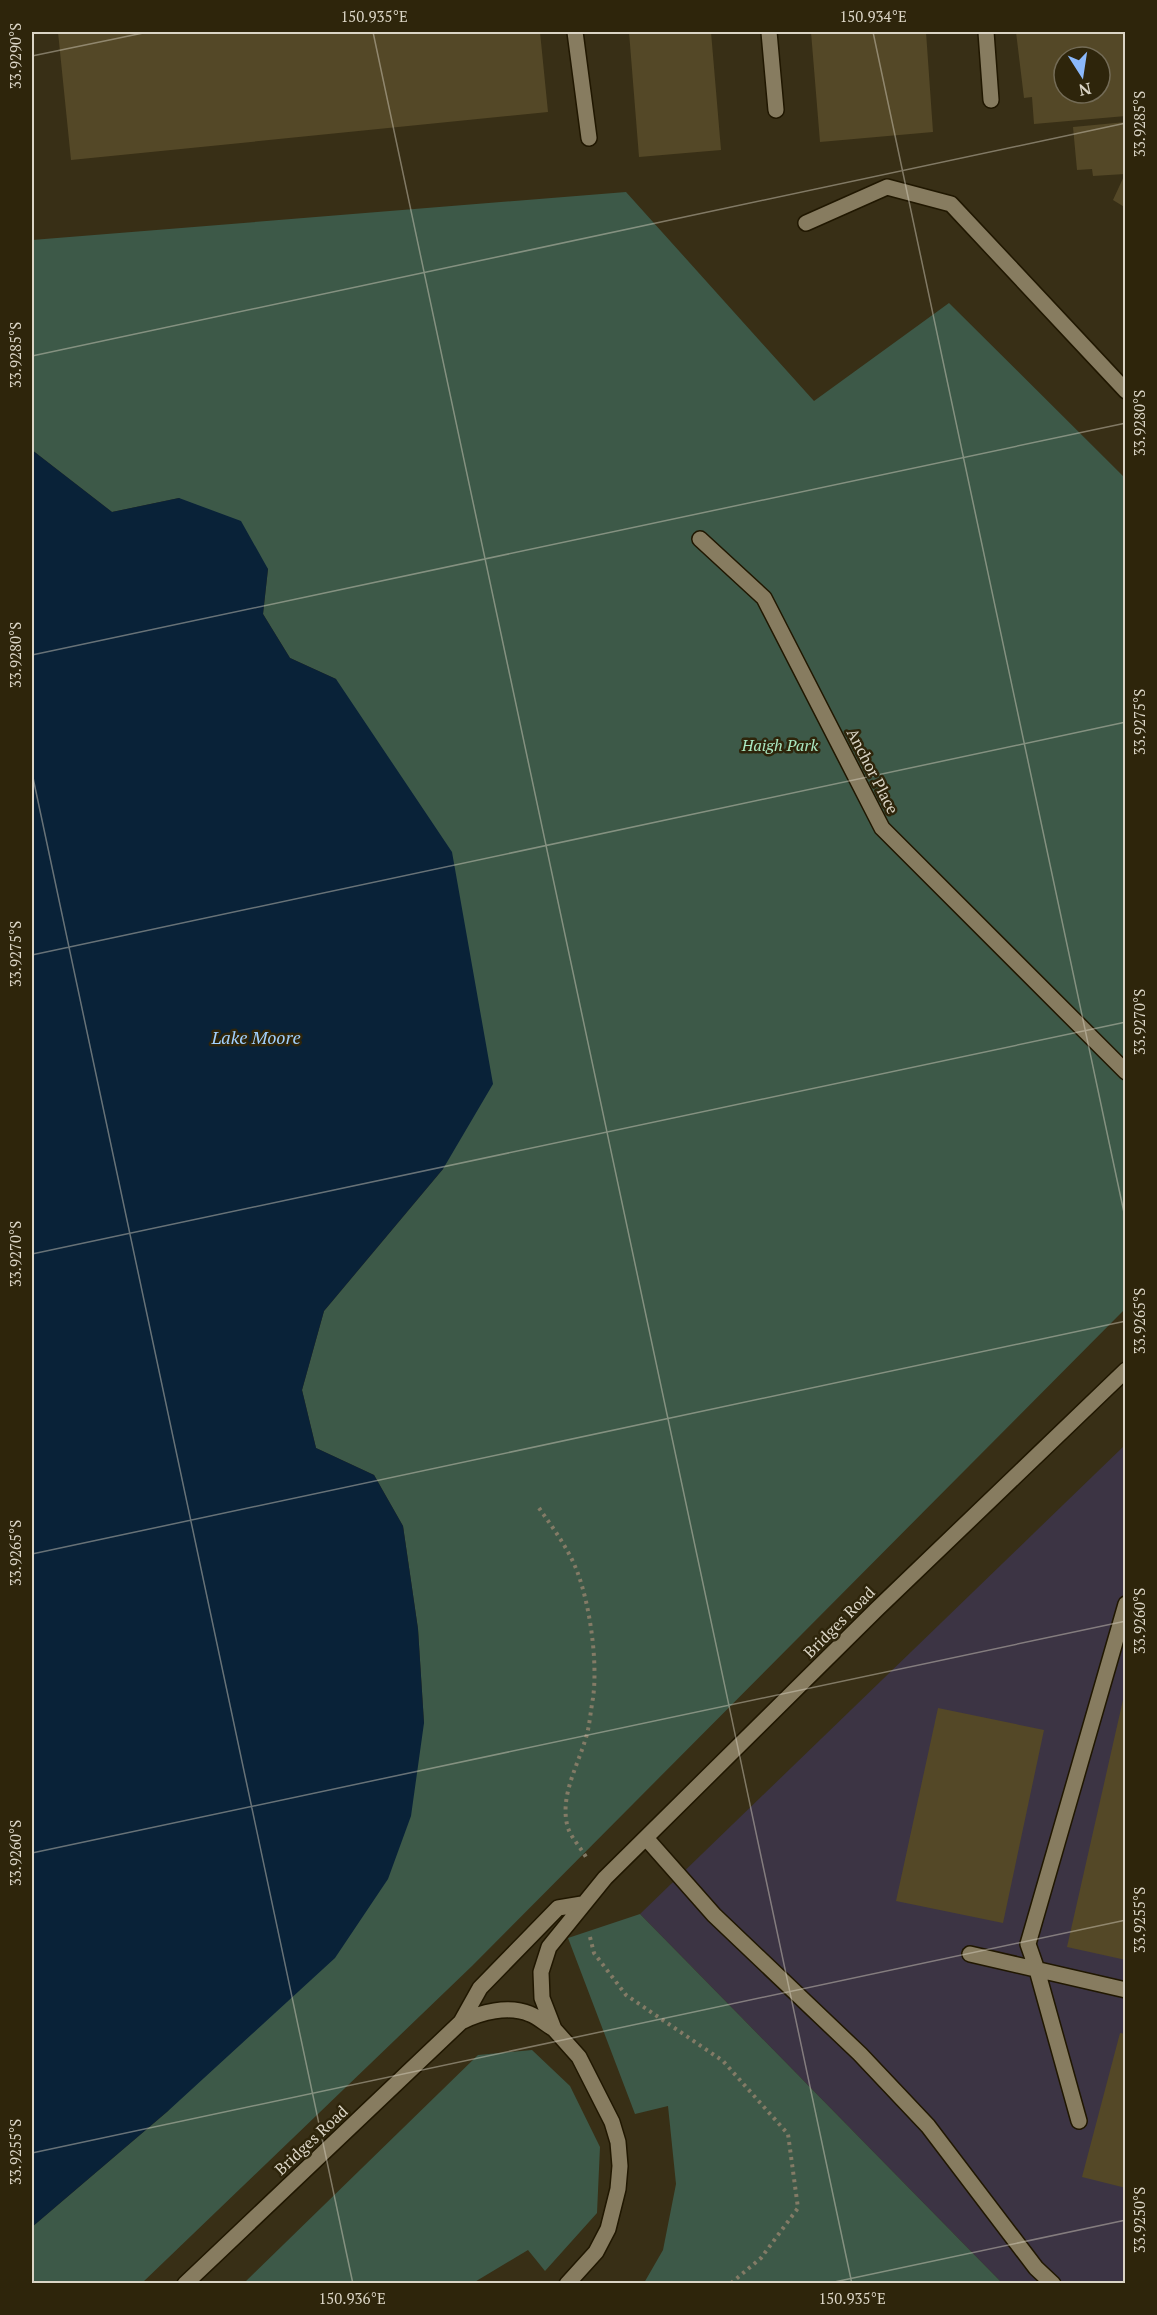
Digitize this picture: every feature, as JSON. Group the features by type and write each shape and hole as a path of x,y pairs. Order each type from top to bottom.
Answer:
{"street":[{"path":"575,32 589,138"},
{"path":"768,32 776,110"},
{"path":"986,32 991,100"},
{"path":"806,224 886,187 951,204 1125,391"},
{"name":"Anchor Place","path":"700,539 764,598 882,828 1125,1072"},
{"name":"Bridges Road","path":"554,2030 542,1998 541,1972 549,1947 582,1904 877,1609 1125,1370"},
{"path":"1078,2121 1028,1944 1125,1604"},
{"path":"646,1838 714,1915 860,2054 928,2126 1036,2268 1053,2283"},
{"name":"Bridges Road","path":"461,2022 480,1988 558,1908 582,1904"},
{"path":"970,1954 1125,1990"},
{"name":"Bridges Road","path":"185,2283 461,2022 479,2013 507,2011 530,2014 554,2030 579,2057 612,2122 618,2142 620,2166 618,2189 608,2229 596,2252 567,2283"}],"path":[{"path":"539,1508 564,1544 577,1572 587,1610 593,1654 594,1695 588,1731 567,1796 565,1815 569,1831 582,1849 600,1884"},
{"path":"582,1904 594,1953 626,1995 723,2061 788,2134 798,2208 761,2258 730,2283"}],"shaded area":[{"path":"1125,1445 1125,2283 1002,2283 640,1914"}],"green space":[{"name":"Haigh Park","path":"626,192 814,401 949,303 1125,478 1125,1309 472,1966 142,2283 32,2283 32,2227 168,2111 424,1723 418,1629 403,1526 374,1475 316,1448 302,1390 324,1311 443,1169 336,679 290,658 263,614 268,569 179,498 112,512 32,450 32,240"},
{"path":"640,1914 1002,2283 644,2283 663,2250 676,2184 668,2106 635,2114 568,1938"},
{"path":"532,2050 570,2086 600,2147 597,2213 545,2271 528,2250 473,2283 244,2283 478,2055"}],"water":[{"name":"Lake Moore","path":"32,450 112,512 179,498 241,521 268,569 263,614 290,658 336,679 452,852 493,1084 443,1169 324,1311 302,1390 316,1448 374,1475 403,1526 418,1629 424,1723 411,1816 388,1879 335,1958 168,2111 32,2227"}],"building":[{"path":"58,32 540,32 548,112 71,160"},
{"path":"629,32 711,32 721,150 639,157"},
{"path":"811,32 926,32 933,132 820,142"},
{"path":"1016,32 1126,32 1126,116 1034,124 1032,97 1024,98"},
{"path":"1126,122 1126,208 1113,200 1125,174 1093,176 1092,169 1077,170 1073,127"},
{"path":"1126,1691 1126,1960 1067,1947"},
{"path":"938,1708 1044,1730 1003,1923 896,1901"},
{"path":"1120,2033 1126,2034 1126,2188 1082,2177"}]}
